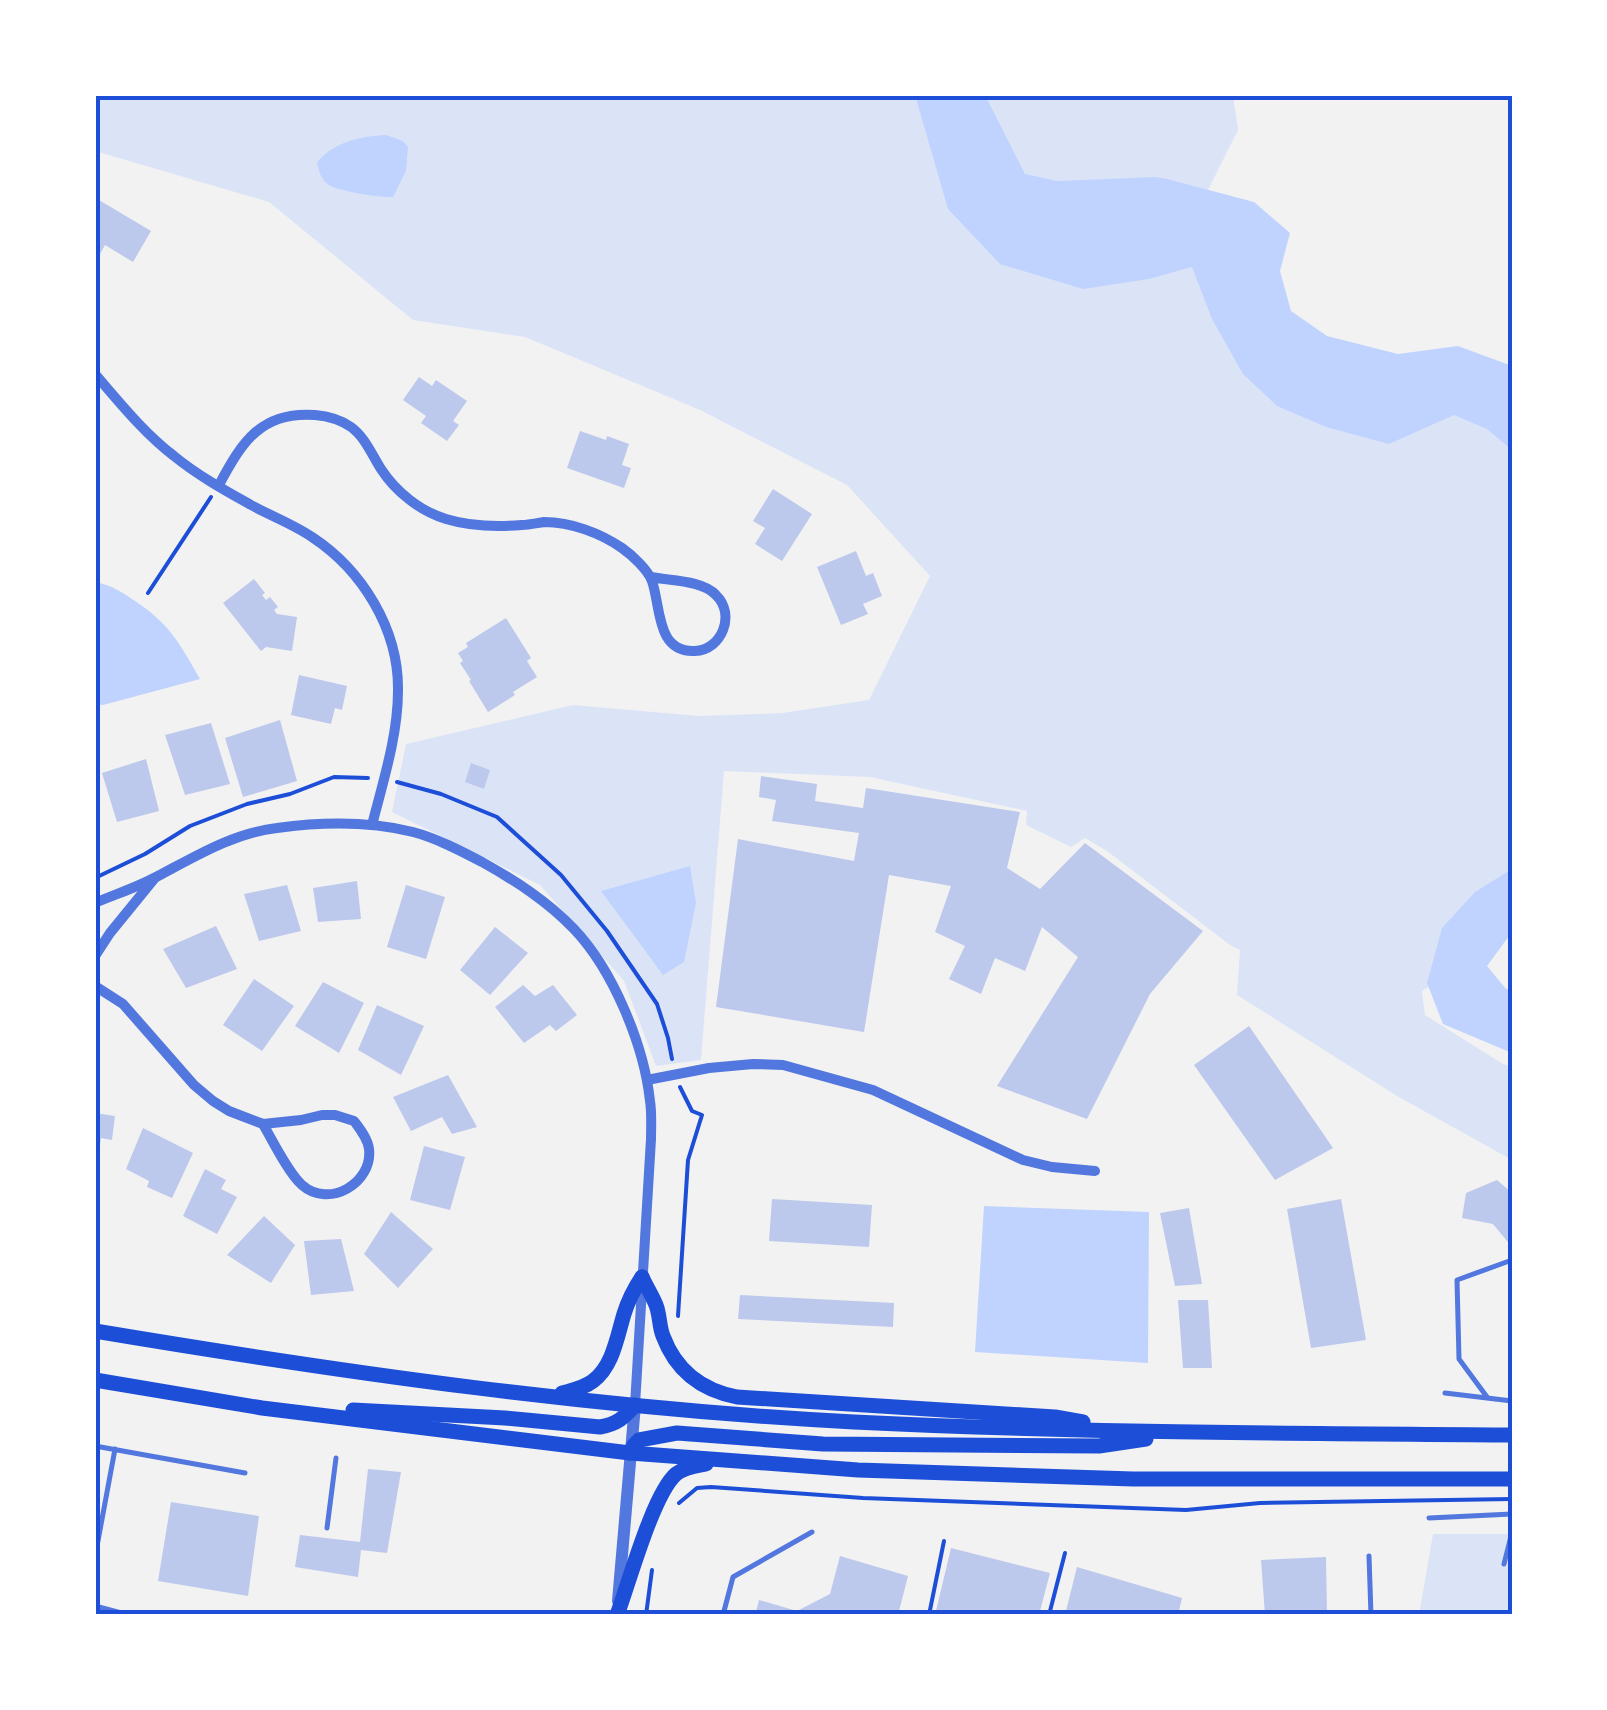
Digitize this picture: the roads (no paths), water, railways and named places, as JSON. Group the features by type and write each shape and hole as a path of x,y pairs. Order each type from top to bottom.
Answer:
{"main road":[{"path":"554,1396 596,1380 615,1345 631,1294 642,1277 658,1308 660,1331 676,1363 702,1386 718,1394 1054,1417 1131,1431"},
{"path":"95,1330 264,1359 554,1396 850,1422 1131,1431 1512,1435"},
{"path":"95,1380 262,1408 630,1454 858,1470 1133,1479 1512,1478"},
{"path":"262,1408 414,1412 600,1427 615,1424 636,1404"},
{"path":"630,1454 640,1440 677,1433 823,1444 1099,1446 1190,1432"},
{"path":"617,1615 666,1485 684,1469 721,1460"}],"street":[{"path":"95,374 139,424 175,457 310,536 341,559 366,588 382,618 398,689 372,825"},
{"path":"219,485 240,448 268,423 283,416 326,416 350,426 366,442 388,480 425,510 472,523 564,524 601,535 626,550 651,578 663,632 669,641 682,649 710,648 721,636 726,620 717,595 695,585 651,578"},
{"path":"95,904 241,836 274,828 372,825 415,832 470,855 545,902 576,932 607,976 630,1025 651,1104 636,1404 617,1615"},
{"path":"95,956 155,878"},
{"path":"95,986 123,1004 176,1067 229,1111 263,1124 322,1114 354,1122 370,1148 358,1183 343,1192 328,1194 302,1186 263,1124"},
{"path":"647,1080 753,1064 783,1065 874,1090 1023,1160 1094,1171"}],"lane":[{"path":"1488,1398 1458,1359 1457,1280 1512,1260"},
{"path":"1446,1393 1512,1401"},
{"path":"95,1446 245,1473"},
{"path":"95,1557 115,1449"},
{"path":"327,1528 336,1458"},
{"path":"1430,1518 1512,1514"},
{"path":"722,1615 733,1577 812,1532"},
{"path":"1504,1564 1512,1532"},
{"path":"1370,1556 1371,1615"},
{"path":"95,1606 129,1615"}],"water":[{"path":"915,95 985,95 1025,174 1057,181 1156,177 1254,202 1290,233 1280,271 1291,311 1327,336 1398,354 1458,346 1512,366 1512,450 1487,429 1454,415 1389,444 1326,427 1277,406 1243,374 1212,319 1192,267 1149,279 1083,289 1000,264 948,209"},
{"path":"386,135 408,147 406,171 393,197 341,190 324,181 317,163 331,150 358,139"},
{"path":"95,582 119,590 155,616 179,644 200,679 95,704"},
{"path":"690,866 696,903 684,962 663,975 601,891"},
{"path":"1512,869 1512,935 1487,966 1506,989 1512,990 1512,1053 1443,1024 1427,983 1442,928 1475,892"},
{"path":"984,1206 1149,1212 1148,1363 975,1352"}]}
